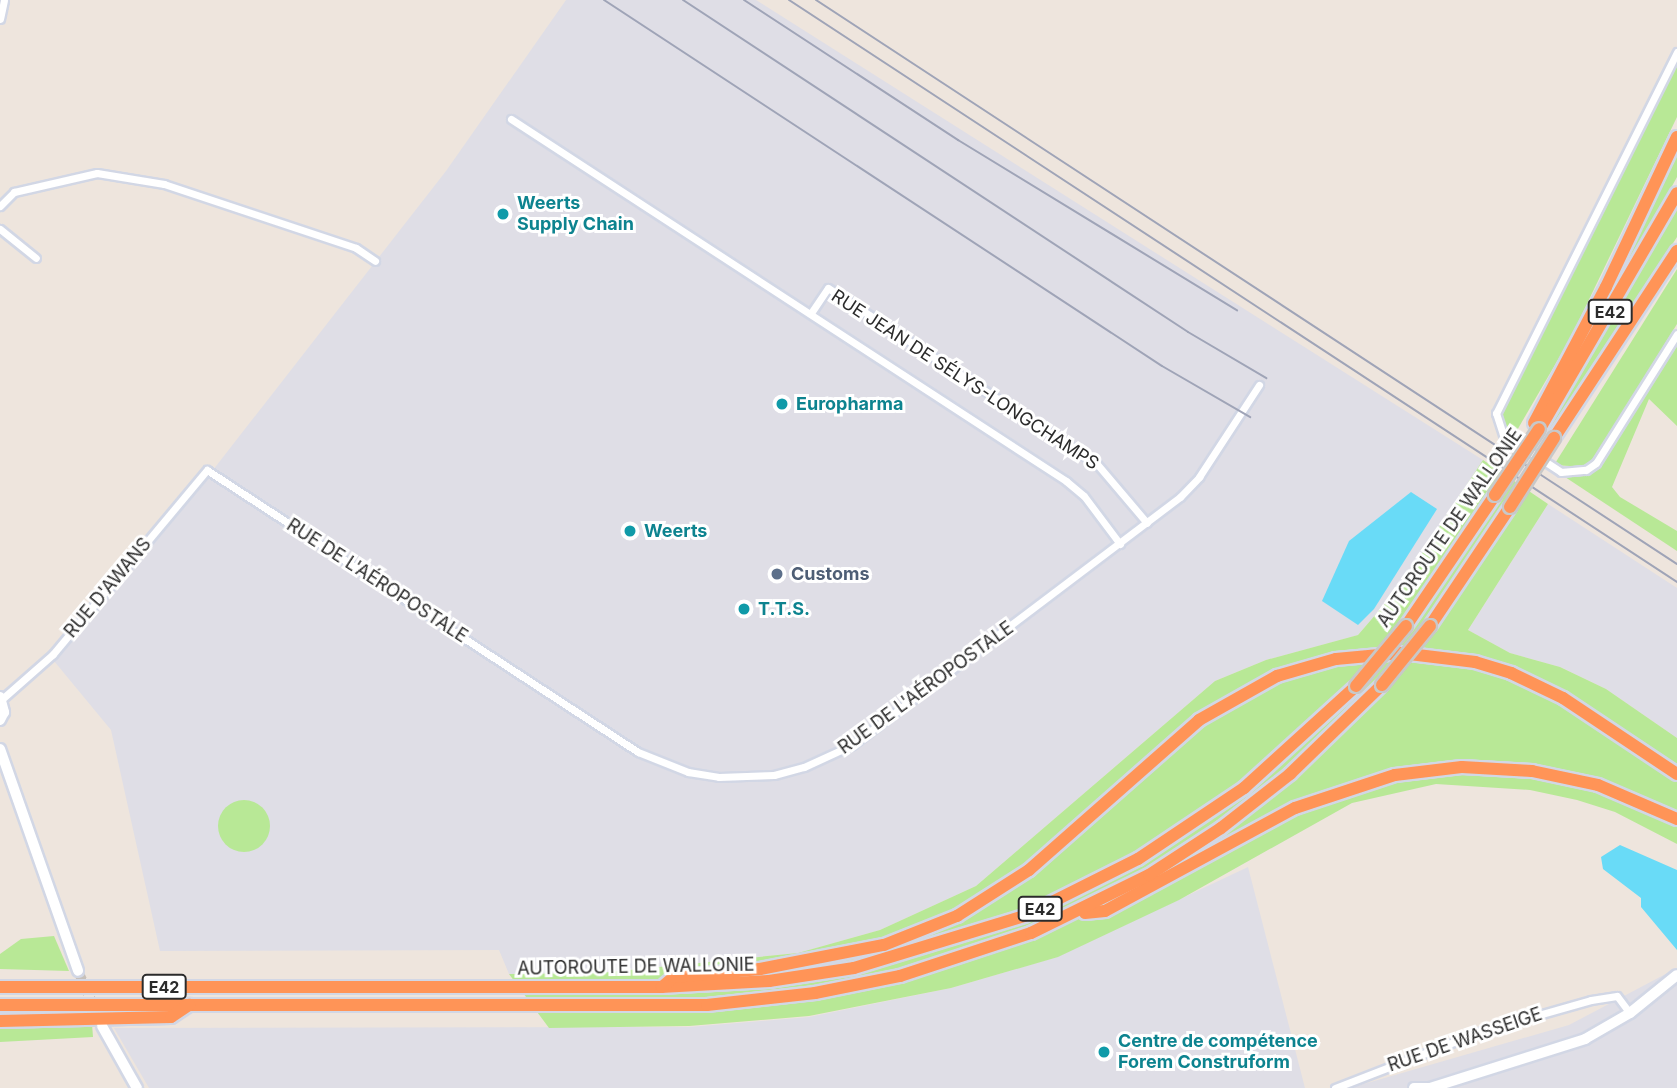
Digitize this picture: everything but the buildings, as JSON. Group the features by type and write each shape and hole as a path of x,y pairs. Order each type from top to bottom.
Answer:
{"highway":[{"path":"1536,426 1677,137"},
{"name":"AUTOROUTE DE WALLONIE","path":"0,987 661,987 769,981 854,968 1024,916 1138,859 1211,812 1293,747 1356,686 1406,626 1514,466 1677,192"},
{"name":"AUTOROUTE DE WALLONIE","path":"0,1005 642,1007 772,999 858,985 944,964 1071,915 1149,875 1221,828 1320,747 1382,685 1430,626 1677,251"},
{"path":"661,987 674,976 760,969 884,945 957,916 1029,870 1199,720 1277,676 1336,659 1412,653 1475,662 1511,673 1563,698 1677,774"},
{"path":"1071,915 1105,911 1307,803 1406,773 1462,767 1532,771 1598,785 1677,819"},
{"path":"0,1021 171,1017 189,1004"}],"main road":[{"path":"0,720 1,698"},
{"path":"0,749 78,971"},
{"path":"1413,1088 1430,1088 1550,1054 1630,1013 1677,975"},
{"path":"103,1026 137,1088"}],"street":[{"path":"0,19 4,0"},
{"path":"1677,52 1496,413 1503,434 1561,472 1586,470 1596,463 1677,334"},
{"name":"RUE JEAN DE SÉLYS-LONGCHAMPS","path":"511,118 1066,481 1084,496 1120,544"},
{"path":"0,206 13,192 97,173 164,184 356,248 375,261"},
{"path":"0,229 36,258"},
{"name":"RUE JEAN DE SÉLYS-LONGCHAMPS","path":"811,313 828,288 1097,464 1147,523"},
{"name":"RUE DE L'AÉROPOSTALE","path":"207,470 638,752 688,772 719,777 784,773 852,745 1120,544 1190,488 1259,385"},
{"name":"RUE D'AWANS","path":"1,698 53,654 207,470"},
{"name":"RUE DE WASSEIGE","path":"1335,1088 1482,1031 1591,1000 1617,996 1630,1013"}],"shaded area":[{"path":"566,0 756,0 1483,460 1402,584 1358,635 1266,660 1215,681 976,886 880,930 798,953 599,973 509,974 499,950 160,951 111,730 54,661 213,470 446,171"},
{"path":"1548,504 1677,588 1677,738 1606,689 1560,667 1510,653 1468,630"},
{"path":"1248,867 1305,1088 149,1088 114,1028 689,1027 809,1017 951,988 1057,957"},
{"path":"1677,968 1677,1088 1350,1088 1569,1025"}],"green space":[{"path":"1677,56 1677,117 1570,339 1512,439 1504,430 1501,408"},
{"path":"1677,151 1677,177 1615,290 1612,288"},
{"path":"1677,203 1677,237 1550,433 1545,430"},
{"path":"1677,269 1677,324 1593,461 1585,467 1554,465"},
{"path":"1677,337 1677,426 1649,399 1612,487 1620,497 1677,531 1677,551 1565,477 1589,472"},
{"path":"1483,460 1548,504 1468,630 1510,653 1560,667 1606,689 1677,738 1677,844 1615,812 1577,800 1530,790 1436,784 1352,803 1179,900 1058,957 951,988 809,1016 689,1026 549,1028 509,974 599,973 798,953 880,930 976,886 1215,681 1266,660 1358,635 1402,584"},
{"path":"244,800 254,802 262,808 268,816 268,836 262,844 254,850 244,852 234,850 226,844 220,836 218,826 220,816 226,808 234,802"},
{"path":"54,936 69,971 0,969 0,954 21,939"},
{"path":"92,1024 93,1037 0,1042 0,1027"}],"water":[{"path":"1411,492 1437,509 1374,609 1358,625 1322,601 1349,541"},
{"path":"1620,845 1677,870 1677,950 1641,907 1641,898 1603,869 1601,857"}],"tunnel":[{"path":"78,971 95,1009"}],"railway":[{"path":"604,0 1162,366 1250,417"},
{"path":"683,0 1188,332 1266,378"},
{"path":"744,0 958,140 1237,310"},
{"path":"789,0 1677,582"},
{"path":"816,0 1677,564"}],"place":[{"name":"Weerts Supply Chain","path":"503,214"},
{"name":"Europharma","path":"782,404"},
{"name":"Weerts","path":"630,531"},
{"name":"Customs","path":"777,574"},
{"name":"T.T.S.","path":"744,609"},
{"name":"Centre de compétence Forem Construform","path":"1104,1052"}]}
